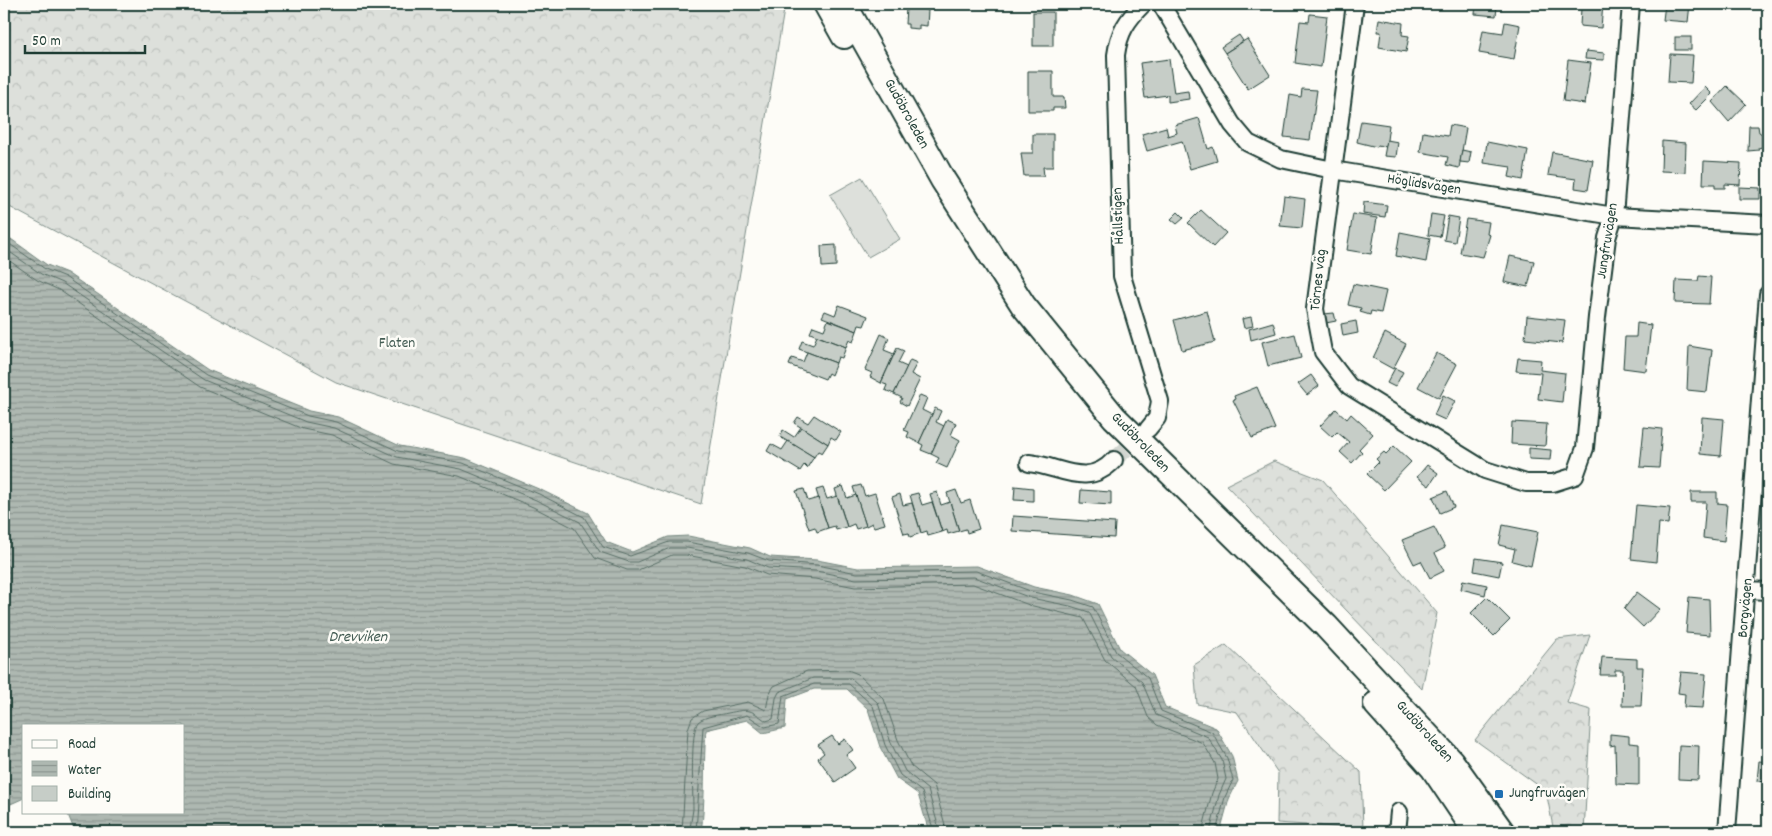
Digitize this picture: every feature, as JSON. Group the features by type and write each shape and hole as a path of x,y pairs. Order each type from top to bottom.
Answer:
{"main road":[{"name":"Gudöbroleden","path":"826,4 932,185 1010,312 1106,427 1317,637 1433,768 1476,832"},
{"name":"Gudöbroleden","path":"844,4 943,180 1023,305 1114,417 1326,626 1451,761 1502,832"}],"street":[{"name":"Hållstigen","path":"1143,4 1126,20 1118,38 1116,55 1122,276 1160,400 1157,418 1148,429"},
{"name":"Höglidsvägen","path":"1162,4 1232,124 1248,143 1281,159 1333,170 1614,216 1768,224"},
{"name":"Törnes väg","path":"1355,4 1314,310 1323,352 1349,386 1485,470 1526,482 1553,483 1575,476"},
{"name":"Jungfruvägen","path":"1575,476 1585,448 1597,317 1607,238 1614,216 1631,4"},
{"name":"Borgvägen","path":"1727,832 1747,590 1768,294"},
{"path":"1029,463 1045,465 1058,472 1074,476 1105,470 1114,460"},
{"path":"1747,590 1768,591"},
{"path":"1397,832 1399,812"}],"green space":[{"name":"Flaten","path":"4,4 785,4 701,504 336,382 4,204"},
{"path":"862,177 900,239 868,257 830,195"},
{"path":"1274,461 1323,480 1437,613 1422,689 1226,485"},
{"path":"1590,635 1567,703 1591,710 1584,832 1554,832 1546,791 1475,740 1557,639"},
{"path":"1226,645 1361,772 1363,829 1277,823 1278,773 1237,712 1197,704 1194,665"}],"water":[{"name":"Drevviken","path":"4,234 47,265 67,273 208,370 309,411 338,417 400,446 465,458 541,490 588,513 606,542 632,552 668,537 688,536 750,548 770,557 817,560 858,568 977,566 1034,587 1073,595 1098,604 1120,649 1152,675 1165,707 1216,728 1232,756 1238,781 1229,799 1220,832 929,832 918,794 897,779 880,747 868,709 847,689 814,689 787,699 785,728 763,733 747,720 706,730 701,832 75,832 68,814 185,814 185,724 22,724 22,799 4,807"}],"building":[{"path":"1569,4 1603,4 1601,28 1580,26 1581,8 1569,7"},
{"path":"1665,4 1690,4 1688,22 1663,20"},
{"path":"1476,5 1497,7 1496,16 1475,14"},
{"path":"906,8 928,10 927,26 919,25 919,29 908,28 908,24 905,24"},
{"path":"1033,12 1053,12 1053,46 1033,46"},
{"path":"1310,14 1327,16 1321,67 1295,63 1300,21 1309,22"},
{"path":"1379,19 1403,23 1402,35 1409,36 1406,52 1379,47 1381,32 1377,32"},
{"path":"1505,22 1520,25 1514,59 1479,53 1483,30 1503,33"},
{"path":"1239,35 1243,41 1225,53 1221,47"},
{"path":"1675,37 1691,37 1691,50 1675,50"},
{"path":"1247,39 1270,75 1248,89 1225,53"},
{"path":"1586,51 1604,53 1604,60 1585,59"},
{"path":"1670,54 1693,55 1691,83 1668,82"},
{"path":"1169,59 1174,93 1188,91 1189,99 1168,102 1168,95 1145,98 1140,63"},
{"path":"1568,60 1591,63 1585,104 1563,101"},
{"path":"1028,71 1053,71 1053,97 1064,97 1065,108 1053,108 1053,111 1028,111"},
{"path":"1727,86 1746,104 1729,122 1712,102"},
{"path":"1705,87 1712,94 1696,110 1689,104"},
{"path":"1302,89 1317,90 1310,140 1284,137 1290,95 1301,97"},
{"path":"1199,118 1208,149 1213,147 1217,161 1190,169 1182,141 1147,151 1142,134 1166,127 1168,136 1177,133 1175,125"},
{"path":"1361,121 1389,125 1386,147 1378,145 1377,147 1357,142"},
{"path":"1450,125 1466,128 1459,168 1446,165 1448,157 1420,152 1423,132 1448,136"},
{"path":"1749,126 1758,126 1759,132 1762,134 1762,147 1758,148 1759,150 1748,151"},
{"path":"1033,134 1053,134 1053,167 1043,167 1044,176 1024,176 1021,153 1033,153"},
{"path":"1387,140 1398,142 1396,157 1384,156"},
{"path":"1662,141 1686,143 1685,172 1661,171"},
{"path":"1487,142 1528,150 1523,180 1509,177 1511,167 1484,163"},
{"path":"1462,150 1471,152 1469,163 1460,162"},
{"path":"1552,152 1593,160 1588,190 1575,188 1576,179 1548,175"},
{"path":"1704,161 1741,163 1740,185 1725,184 1725,188 1715,188 1715,184 1703,184"},
{"path":"1739,187 1760,188 1760,199 1739,199"},
{"path":"1284,196 1305,199 1302,228 1280,226"},
{"path":"1364,202 1387,205 1385,217 1363,214"},
{"path":"1201,210 1226,233 1213,247 1188,223"},
{"path":"1178,212 1184,218 1177,224 1171,219"},
{"path":"1353,214 1377,218 1371,254 1347,250"},
{"path":"1431,214 1444,216 1440,237 1428,235"},
{"path":"1448,216 1459,218 1455,242 1444,240"},
{"path":"1466,219 1489,222 1487,234 1490,235 1483,257 1460,253"},
{"path":"1400,232 1430,238 1426,262 1396,256"},
{"path":"836,245 836,266 822,267 821,246"},
{"path":"1510,256 1534,261 1528,287 1504,282"},
{"path":"1699,276 1711,277 1709,304 1675,303 1676,280 1698,281"},
{"path":"1353,284 1386,291 1381,313 1371,311 1370,315 1360,312 1361,308 1348,305"},
{"path":"839,305 868,316 864,326 859,325 857,331 822,317 825,311 835,315"},
{"path":"1207,311 1215,342 1182,350 1174,320"},
{"path":"1334,313 1336,321 1326,323 1324,314"},
{"path":"1527,316 1565,320 1562,343 1525,339"},
{"path":"1251,317 1253,326 1244,328 1242,319"},
{"path":"828,320 857,331 853,342 849,340 846,347 810,333 813,326 824,330"},
{"path":"1356,321 1358,333 1343,336 1341,324"},
{"path":"1273,322 1276,333 1251,340 1249,329"},
{"path":"1637,323 1651,325 1646,371 1623,368 1625,337 1636,337"},
{"path":"1385,333 1406,344 1393,369 1373,358"},
{"path":"881,334 889,338 884,350 894,354 881,383 870,377 872,373 865,370"},
{"path":"1295,334 1301,358 1268,366 1262,342"},
{"path":"817,336 846,347 842,358 838,357 836,363 799,349 802,341 813,345"},
{"path":"1689,346 1712,350 1707,392 1687,390"},
{"path":"897,348 904,351 898,363 907,367 894,394 885,390 887,385 881,383"},
{"path":"807,352 836,363 831,375 828,373 825,379 789,365 792,358 803,362"},
{"path":"1436,353 1457,364 1439,398 1418,387"},
{"path":"1518,358 1541,360 1540,370 1565,373 1562,402 1538,399 1541,373 1516,371"},
{"path":"910,360 917,363 911,374 920,379 907,406 900,402 902,398 894,394"},
{"path":"1395,368 1403,372 1395,387 1387,383"},
{"path":"1311,375 1319,386 1307,395 1298,384"},
{"path":"1257,387 1275,429 1252,438 1233,400 1235,399 1234,396"},
{"path":"920,395 927,398 922,410 932,415 919,443 907,437 909,432 904,430"},
{"path":"1443,395 1455,401 1445,420 1434,415"},
{"path":"935,408 941,411 936,422 944,426 931,454 921,450 923,445 919,443"},
{"path":"1336,409 1347,419 1351,414 1373,434 1359,449 1362,452 1352,463 1340,452 1349,442 1337,432 1332,437 1320,426"},
{"path":"814,415 841,432 836,440 831,437 828,444 794,423 798,417 808,423"},
{"path":"1702,417 1724,419 1721,456 1700,454"},
{"path":"947,419 956,423 951,435 960,440 947,468 936,463 939,458 931,454"},
{"path":"1512,422 1547,424 1545,446 1511,444"},
{"path":"801,427 828,444 822,453 818,451 814,457 780,437 783,430 794,437"},
{"path":"1644,427 1662,429 1659,468 1640,467"},
{"path":"788,441 814,457 807,468 804,465 800,471 767,451 771,444 782,450"},
{"path":"1394,446 1411,462 1384,490 1367,474 1379,462 1376,459 1384,452 1386,454"},
{"path":"1529,448 1551,450 1550,460 1529,459"},
{"path":"1427,465 1438,473 1429,486 1417,477"},
{"path":"861,485 865,496 875,493 885,524 874,527 872,523 866,526 853,487"},
{"path":"843,486 847,498 856,495 866,526 856,529 854,524 847,527 835,489"},
{"path":"1015,486 1033,488 1033,501 1014,500"},
{"path":"823,488 827,499 837,496 847,527 836,530 835,526 828,528 816,490"},
{"path":"804,489 808,501 818,498 828,528 817,532 815,527 809,529 796,491"},
{"path":"956,490 961,503 970,500 979,529 967,533 966,529 959,531 947,493"},
{"path":"1081,490 1111,492 1111,505 1080,503"},
{"path":"1447,491 1454,507 1440,513 1433,497"},
{"path":"937,492 941,505 950,502 959,531 948,534 947,530 942,532 930,494"},
{"path":"1691,492 1717,492 1717,503 1727,504 1724,541 1703,538 1706,502 1691,502"},
{"path":"918,493 922,505 932,502 942,532 928,536 927,531 921,533 910,495"},
{"path":"900,494 903,505 912,503 921,533 910,537 909,533 904,534 892,497"},
{"path":"1636,505 1670,508 1668,524 1659,523 1656,562 1631,559"},
{"path":"1013,516 1115,523 1114,538 1012,531"},
{"path":"1503,525 1538,532 1531,566 1512,561 1515,549 1499,545"},
{"path":"1434,527 1445,548 1435,553 1444,571 1430,578 1421,561 1414,564 1402,540"},
{"path":"1476,558 1502,562 1499,576 1474,571"},
{"path":"1463,580 1487,585 1485,595 1461,589"},
{"path":"1637,592 1660,609 1643,627 1624,609"},
{"path":"1487,597 1510,620 1494,636 1471,613"},
{"path":"1689,597 1709,599 1710,635 1686,633"},
{"path":"1602,657 1637,659 1637,667 1643,667 1641,706 1622,706 1623,670 1615,670 1615,675 1600,675"},
{"path":"1681,672 1706,674 1703,708 1684,707 1685,694 1678,693"},
{"path":"1610,734 1629,736 1629,743 1639,744 1639,785 1616,784 1615,745 1610,746"},
{"path":"832,736 838,744 845,739 853,750 846,755 855,768 835,782 818,758 824,753 818,745"},
{"path":"1679,745 1699,746 1698,780 1678,779"},
{"path":"1759,761 1768,762 1768,782 1757,781"}],"tunnel":[{"path":"1114,460 1144,433"}],"place":[{"name":"Jungfruvägen","path":"1499,794"}]}
